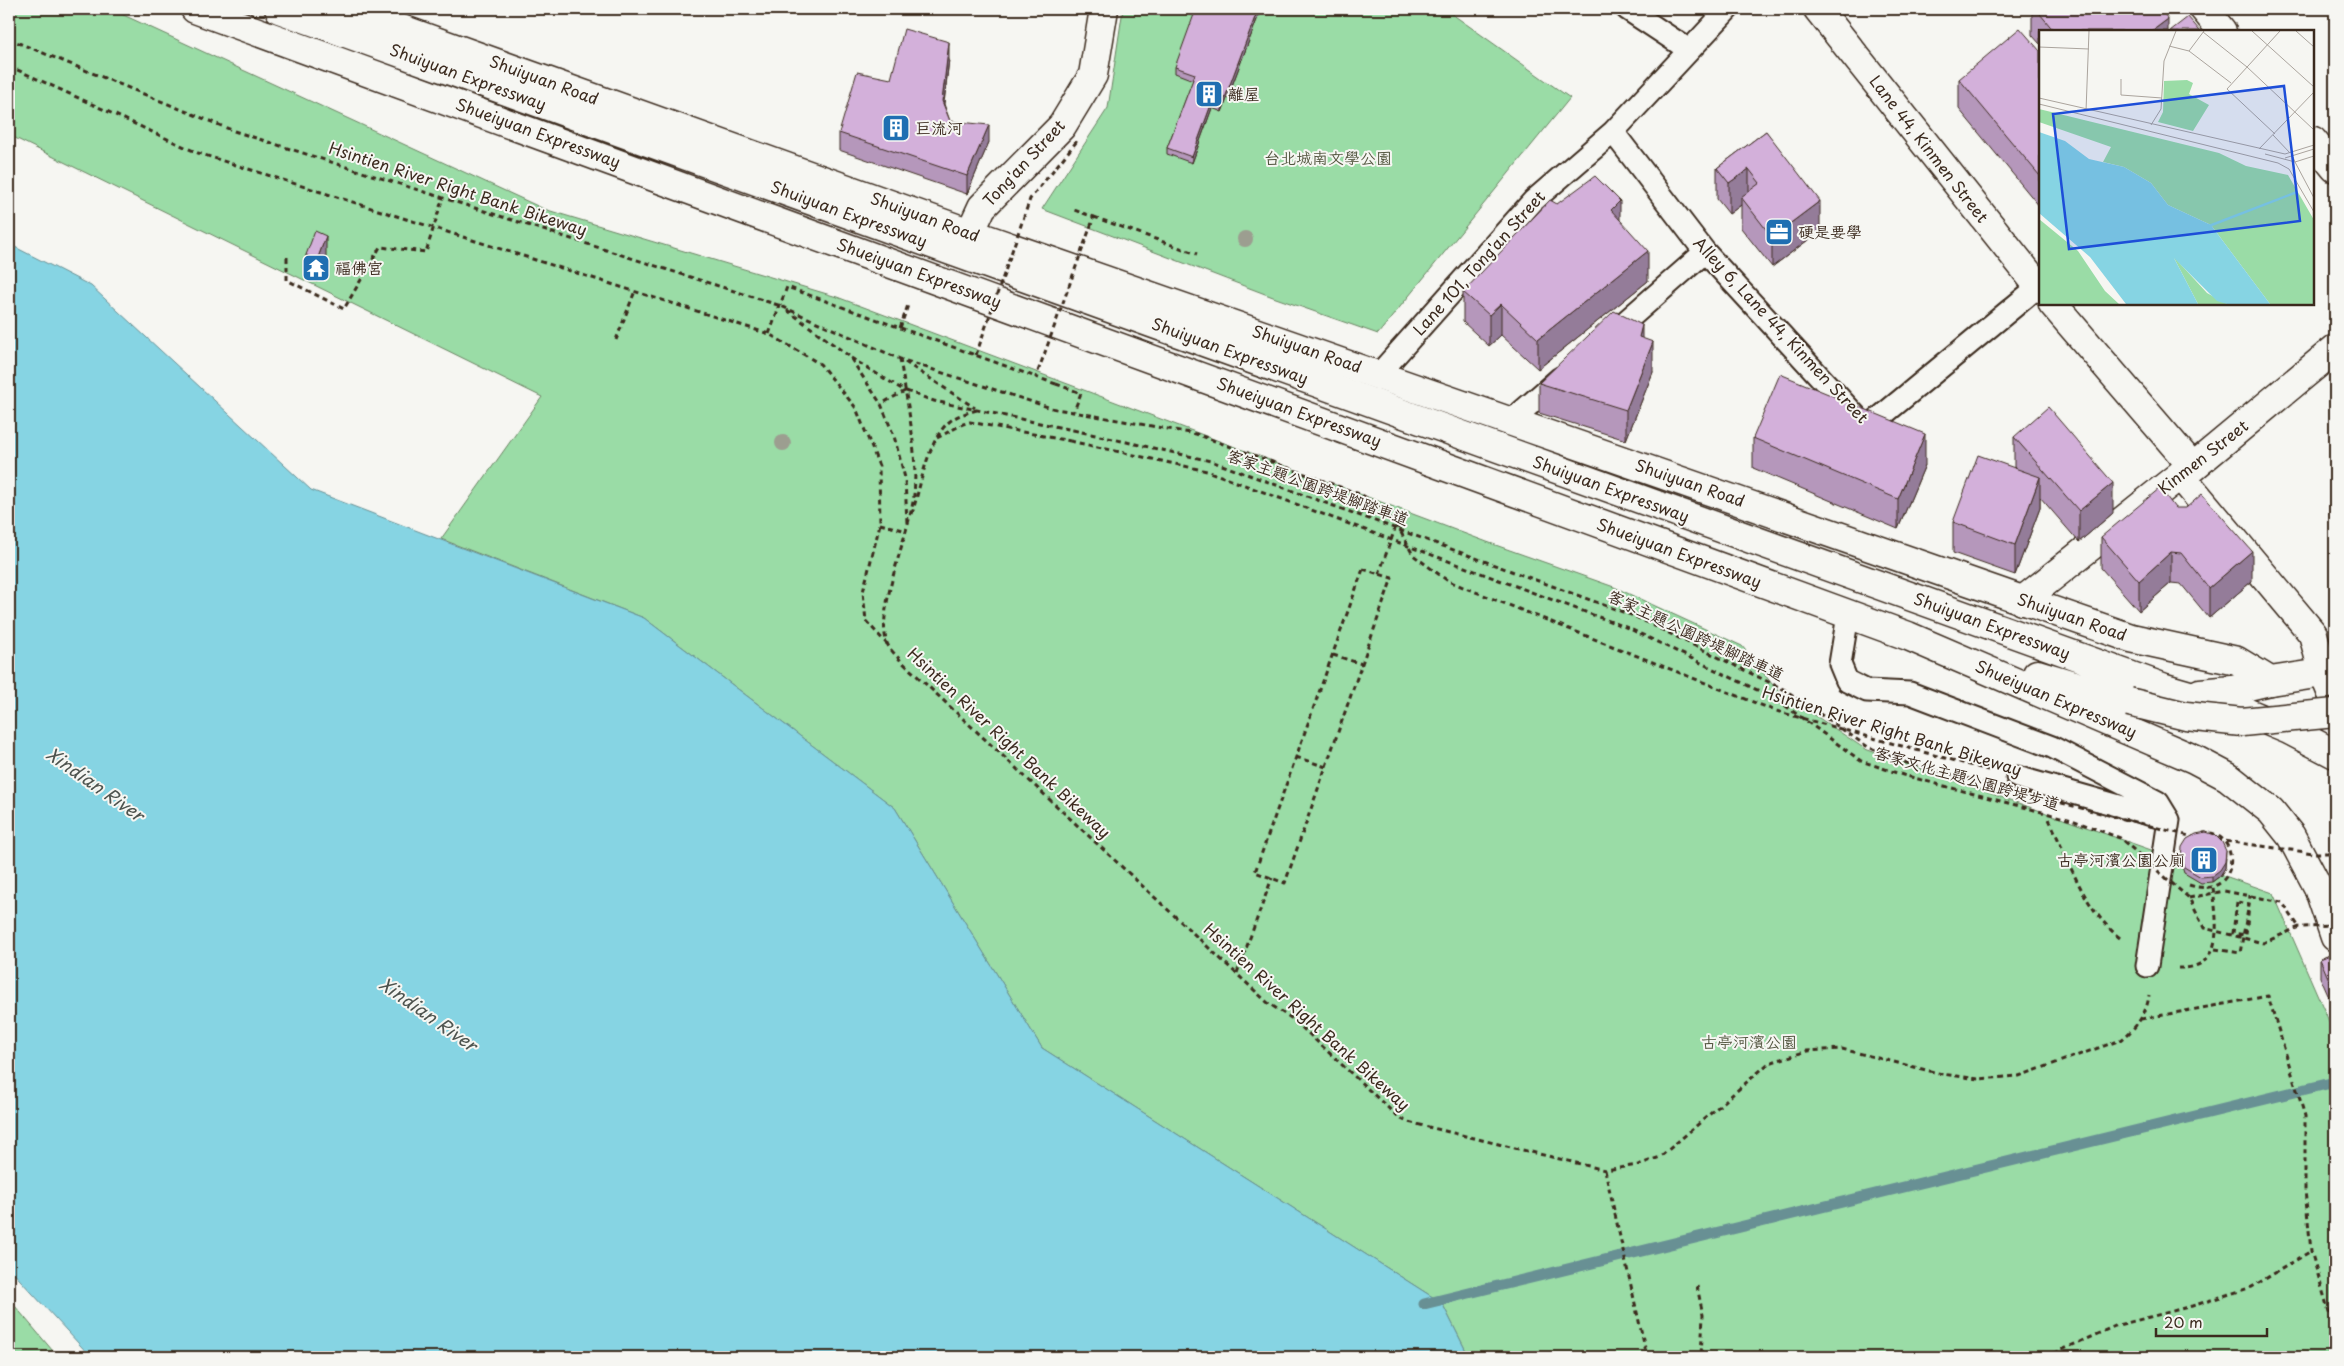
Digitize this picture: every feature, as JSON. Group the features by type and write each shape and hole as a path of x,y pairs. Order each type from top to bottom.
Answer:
{"main road":[{"name":"Shueiyuan Expressway","path":"195,9 1908,636 2194,759 2228,777 2271,811 2291,836 2318,887 2335,937"},
{"name":"Shuiyuan Expressway","path":"279,9 2181,694"},
{"name":"Shuiyuan Road","path":"346,9 970,233 1379,374 2022,601 2131,638 2238,661 2270,681"},
{"name":"Tong'an Street","path":"970,233 982,207 1062,126 1093,75 1104,9"},
{"name":"Lane 44, Kinmen Street","path":"1818,9 2039,287"},
{"path":"2204,9 2221,30"},
{"path":"2314,142 2335,168"},
{"name":"Lane 44, Kinmen Street","path":"2054,305 2187,471 2313,634 2329,672"},
{"name":"Kinmen Street","path":"2022,601 2187,471 2335,349"},
{"path":"1908,636 2130,702 2186,716 2242,722 2335,713"},
{"path":"2181,694 2210,693 2329,672 2335,702"},
{"path":"2181,694 2241,710 2289,730 2335,754"}],"lane":[{"path":"1627,9 1689,50"},
{"name":"Lane 101, Tong'an Street","path":"1379,374 1533,201 1613,132 1728,9"},
{"name":"Alley 6, Lane 44, Kinmen Street","path":"1613,132 1705,252 1868,428 2039,297"},
{"path":"1511,421 1705,252"},
{"path":"1848,615 1840,664 1847,680 1867,691 1910,693 2052,747 2158,802 2169,820 2147,966"},
{"path":"2017,778 2169,820"}],"path":[{"name":"Hsintien River Right Bank Bikeway","path":"9,39 234,131 781,306 900,359 1051,408 1196,434 1220,442 1362,495 1381,508 1397,525 1413,555 1448,581 1776,712 2017,778 2038,794 2088,904 2107,928 2140,954 2147,966 2151,982 2149,996 2140,1019 2133,1031 2120,1040 2019,1076 1969,1078 1942,1074 1842,1050 1807,1051 1769,1063 1660,1157 1638,1165 1605,1170 1408,1122 1399,1118 1294,1020 1268,1002 901,661 887,644 885,622 889,598 907,531 914,496 915,465 900,359"},
{"path":"9,66 198,152 769,334 820,364 856,408 879,466 880,524 863,592 866,621 887,644"},
{"path":"976,355 1030,199 1077,140"},
{"path":"287,257 287,280 344,310 380,247 426,252 443,197"},
{"path":"1074,210 1198,254"},
{"path":"1036,377 1094,217"},
{"path":"769,334 787,287 1081,393 1074,412"},
{"path":"616,340 635,291"},
{"name":"客家主題公園跨堤腳踏車道","path":"781,306 849,356 905,391 934,401 1211,461 1634,616 1785,690 1868,747 1907,763 2192,837 2313,853 2335,853"},
{"path":"849,356 881,404 894,436 905,478 907,531"},
{"path":"900,359 978,410"},
{"path":"881,404 905,391"},
{"path":"907,531 935,440 949,421 962,414 978,410"},
{"name":"客家文化主題公園跨堤步道","path":"935,440 970,422 1070,441 1207,471 1628,628 1776,699 1861,761 2072,820 2120,838 2189,898 2204,928 2262,943 2299,927 2335,926"},
{"path":"880,524 907,531"},
{"path":"1379,574 1397,525"},
{"path":"1363,569 1379,574 1392,578 1285,883 1256,872 1363,569"},
{"path":"1333,654 1362,664"},
{"path":"1296,757 1326,767"},
{"path":"2169,820 2183,840 2194,834 2206,832 2218,837 2227,845 2232,857 2230,869 2224,880 2213,887 2200,888 2184,880"},
{"path":"1237,973 1272,878"},
{"path":"2147,966 2185,968 2202,963 2214,949 2217,927 2213,887"},
{"path":"2189,898 2224,891 2250,894 2282,902 2299,927"},
{"path":"2214,949 2240,953 2242,943 2244,934 2249,904 2237,902 2233,932 2239,934 2246,935 2250,894"},
{"path":"2140,1019 2268,996 2306,1116 2305,1190 2311,1251 2335,1333"},
{"path":"1605,1170 1647,1357"},
{"path":"2046,1357 2115,1326 2192,1306 2252,1286 2311,1251"},
{"path":"1697,1286 1703,1315 1702,1357"}],"green space":[{"name":"古亭河濱公園","path":"9,9 106,9 117,12 544,209 837,297 1487,542 1614,587 1742,646 1776,689 1865,749 2273,893 2335,1035 2335,1357 1469,1357 1442,1303 1042,1048 895,808 644,618 441,539 542,397 9,135"},
{"name":"台北城南文學公園","path":"1123,9 1445,9 1570,98 1378,334 1273,297 1042,209 1108,108"},
{"path":"9,1299 58,1357 9,1357"}],"water":[{"name":"Xindian River","path":"9,244 91,286 311,490 644,618 895,808 1042,1048 1442,1303 1469,1357 91,1357 9,1268"}],"building":[{"name":"離屋","path":"1196,9 1258,9 1222,106 1212,102 1192,157 1167,148 1195,74 1175,67"},
{"path":"2036,9 2160,9 2168,19 2153,30 2053,30"},
{"path":"2188,17 2199,30 2171,30"},
{"path":"2020,28 2039,50 2039,175 1959,79"},
{"name":"巨流河","path":"904,29 949,42 942,101 950,121 989,125 967,176 839,133 857,72 891,79"},
{"path":"1766,131 1820,201 1772,237 1741,197 1760,183 1749,169 1729,183 1717,168"},
{"path":"1595,176 1620,201 1611,210 1648,251 1538,339 1501,304 1489,315 1463,292 1550,200 1557,204"},
{"path":"315,231 326,236 317,260 306,255"},
{"path":"1614,311 1642,325 1639,337 1653,342 1626,410 1539,383"},
{"path":"1780,374 1925,434 1898,499 1753,438"},
{"path":"2048,407 2113,483 2079,511 2014,437"},
{"path":"1978,455 2040,477 2015,545 1953,522"},
{"path":"2160,488 2175,508 2186,508 2202,494 2252,551 2209,588 2181,553 2171,552 2139,581 2101,537"},
{"name":"古亭河濱公園公廁","path":"2206,832 2215,835 2222,842 2226,851 2225,862 2220,870 2212,876 2201,877 2184,867 2181,857 2182,847 2187,839 2196,834"},
{"path":"2335,953 2335,994 2320,959"}],"waterway":[{"path":"1424,1304 2335,1082"}],"place":[{"name":"離屋","path":"1209,94"},
{"name":"巨流河","path":"896,128"},
{"name":"硬是要學","path":"1779,232"},
{"name":"福佛宮","path":"316,268"},
{"name":"古亭河濱公園公廁","path":"2204,860"}]}
